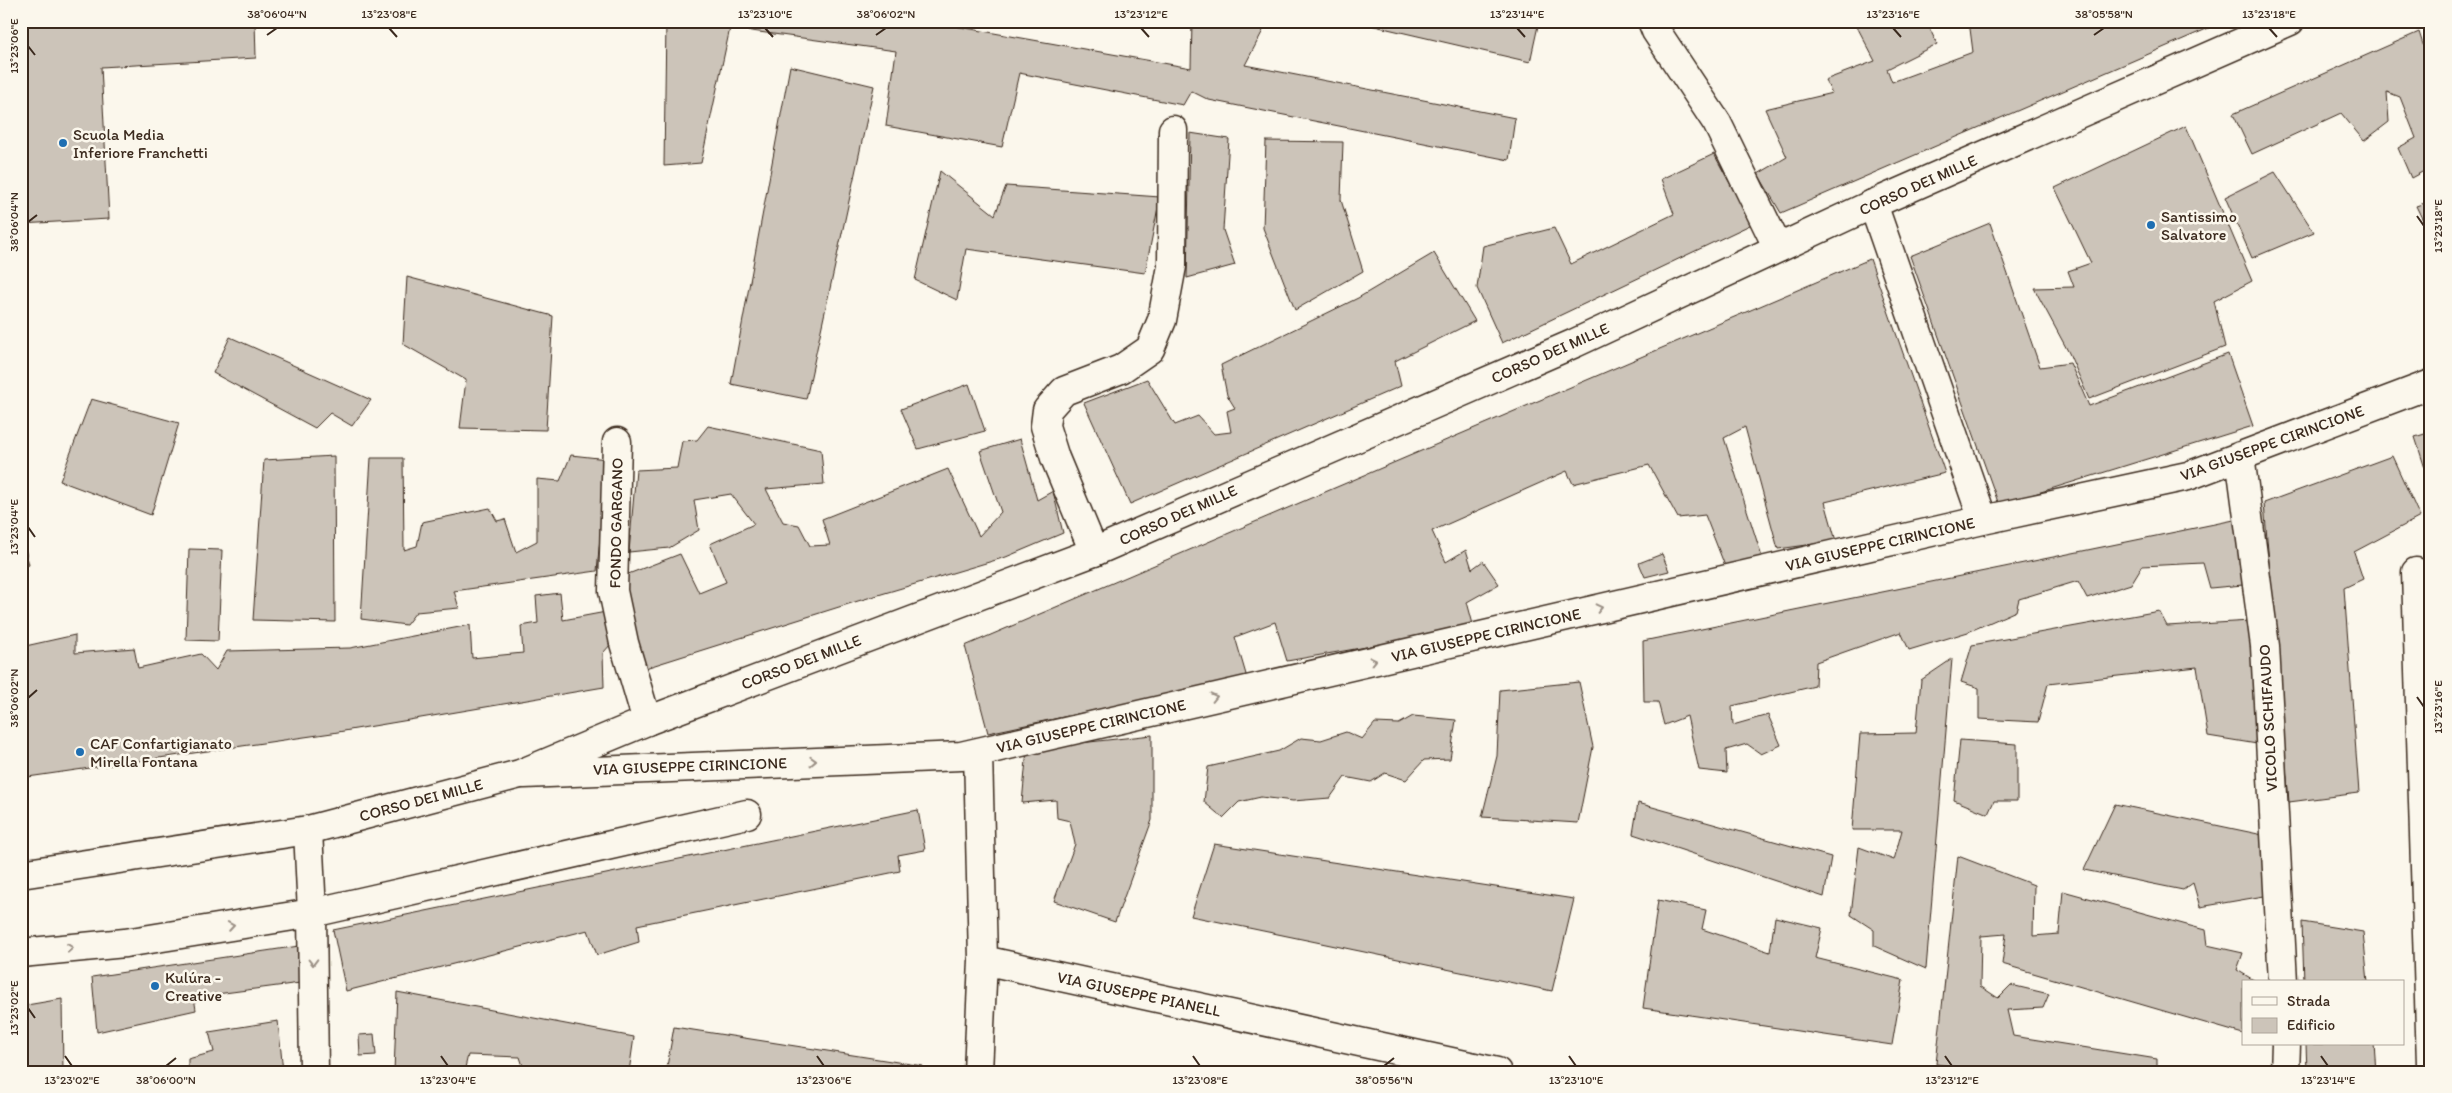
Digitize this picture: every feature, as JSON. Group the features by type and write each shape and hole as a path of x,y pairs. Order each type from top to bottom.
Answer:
{"street":[{"path":"1652,21 1656,31 1717,123 1778,248"},
{"name":"CORSO DEI MILLE","path":"21,874 308,830 520,774 647,721 1094,552 1575,343 1874,204 2290,21"},
{"path":"1094,552 1055,458 1045,426 1047,410 1064,391 1121,369 1150,350 1162,320 1172,266 1172,130"},
{"path":"1874,204 1983,520"},
{"name":"VIA GIUSEPPE CIRINCIONE","path":"520,774 961,756 1983,520 2188,476 2431,384"},
{"name":"FONDO GARGANO","path":"617,442 613,590 624,643 647,721"},
{"name":"VICOLO SCHIFAUDO","path":"2240,456 2265,646 2283,980"},
{"path":"2416,572 2431,1064"},
{"path":"978,752 983,960 978,1072"},
{"path":"21,953 125,943 312,913 747,814"},
{"path":"308,830 312,913 314,1072"},
{"name":"VIA GIUSEPPE PIANELL","path":"983,960 1497,1072"},
{"path":"2285,1072 2286,1046"}],"building":[{"name":"Scuola Media Inferiore Franchetti","path":"21,21 255,21 256,58 101,67 109,219 21,224"},
{"path":"666,21 926,21 1191,68 1192,21 1268,21 1245,65 1515,118 1509,160 1209,100 1191,91 1183,105 1019,73 1002,147 886,126 896,51 730,28 701,163 664,166"},
{"path":"1353,21 1539,21 1530,62"},
{"path":"1822,21 1840,21 1822,28"},
{"path":"1854,21 1926,21 1937,44 1887,69 1892,82 1973,52 1969,21 2225,21 1781,213 1758,174 1787,157 1765,109 1832,93 1825,80 1875,61"},
{"path":"2419,32 2431,69 2431,184 2424,171 2411,178 2398,148 2416,138 2400,97 2387,92 2389,122 2364,141 2341,113 2252,154 2233,114"},
{"path":"790,66 874,86 806,399 731,384"},
{"name":"Santissimo Salvatore","path":"2186,126 2252,281 2214,301 2225,347 2089,399 2069,353 2034,288 2074,287 2068,271 2091,263 2055,188"},
{"path":"1190,133 1229,139 1223,230 1235,265 1187,278"},
{"path":"1266,141 1343,142 1341,200 1363,271 1295,310 1263,228"},
{"path":"1714,154 1752,224 1502,343 1477,288 1483,246 1554,228 1571,264 1674,214 1661,179"},
{"path":"940,171 995,215 1006,186 1160,197 1145,273 966,249 957,300 915,280"},
{"path":"2275,172 2314,232 2252,258 2225,197"},
{"path":"2431,201 2431,237 2416,206"},
{"path":"1990,223 2040,367 2070,363 2089,406 2228,354 2253,426 1999,505 1910,256"},
{"path":"1434,253 1475,321 1395,361 1401,386 1130,504 1084,403 1147,379 1175,425 1198,416 1214,434 1231,432 1227,411 1235,408 1227,395 1221,365 1358,298"},
{"path":"1870,259 1945,473 1825,502 1836,541 1778,549 1745,427 1724,438 1762,557 1725,566 1705,515 1678,518 1649,465 1573,484 1567,471 1432,531 1446,562 1466,550 1472,569 1483,561 1499,584 1467,602 1474,628 1287,661 1275,622 1235,637 1247,678 988,733 965,646"},
{"path":"407,277 553,316 546,430 460,428 466,380 403,344"},
{"path":"230,337 371,400 352,426 330,413 315,428 213,373"},
{"path":"969,384 985,431 918,449 901,409"},
{"path":"91,399 179,423 151,515 60,481"},
{"path":"21,415 26,416 23,434 21,435"},
{"path":"708,426 821,450 824,484 766,489 783,522 799,525 810,546 830,545 822,519 948,469 979,536 1001,512 980,451 1020,439 1037,500 1053,491 1063,533 1006,557 639,670 623,576 680,554 699,593 726,582 710,544 754,524 731,494 694,500 699,530 669,548 629,552 636,470 677,468 682,441 697,440"},
{"path":"2431,432 2431,487 2415,437"},
{"path":"571,455 607,459 597,571 454,591 459,608 416,612 406,625 361,619 371,458 403,458 404,550 417,546 422,522 490,508 497,521 505,519 516,552 537,541 537,479 560,481"},
{"path":"334,456 335,622 253,620 264,460"},
{"path":"2392,456 2420,517 2354,552 2363,579 2344,588 2359,793 2289,802 2264,503"},
{"path":"2234,520 2243,585 2210,588 2203,563 2142,566 2131,584 2087,598 2078,581 2019,599 2016,611 1968,632 1909,650 1901,632 1816,662 1815,686 1732,706 1733,725 1768,715 1781,745 1761,754 1747,744 1726,750 1727,773 1699,770 1687,716 1664,725 1658,702 1644,702 1643,641"},
{"path":"21,531 29,565 21,568"},
{"path":"189,549 222,550 218,641 186,640"},
{"path":"1662,554 1669,571 1645,577 1639,563"},
{"path":"560,593 563,620 606,612 611,644 603,653 604,687 332,733 21,778 21,647 75,635 75,653 134,648 138,668 201,654 216,670 227,651 350,648 470,625 472,658 523,653 521,626 538,623 536,596"},
{"path":"2159,611 2167,626 2250,621 2257,744 2208,736 2197,667 2048,684 2038,722 1979,719 1979,688 1961,682 1972,645"},
{"path":"1952,659 1926,969 1874,946 1874,930 1851,915 1859,847 1894,860 1902,830 1852,830 1860,734 1916,733 1921,680"},
{"path":"1579,682 1593,747 1578,823 1482,817 1497,756 1500,690"},
{"path":"1413,716 1456,720 1450,759 1424,760 1406,780 1385,773 1371,782 1345,777 1330,798 1293,801 1261,797 1239,802 1223,818 1204,802 1208,767 1279,751 1301,738 1321,740 1346,732 1362,739 1375,723 1399,724"},
{"path":"1152,735 1152,820 1115,922 1054,901 1075,844 1070,821 1057,818 1056,800 1022,803 1027,749"},
{"path":"1960,740 2017,744 2017,801 1994,801 1988,814 1954,800"},
{"path":"1638,803 1831,857 1824,897 1633,834"},
{"path":"2115,804 2263,835 2264,896 2200,907 2193,883 2183,890 2084,870"},
{"path":"918,810 925,850 898,855 900,871 637,925 639,942 597,955 588,930 346,991 333,930"},
{"path":"1214,844 1574,899 1552,991 1191,916"},
{"path":"1958,856 2034,885 2033,936 2059,934 2063,891 2205,930 2207,945 2243,953 2237,970 2254,980 2242,980 2242,1034 2002,964 2006,934 1981,936 1980,986 1998,998 2011,985 2049,994 2043,1008 2007,1010 2013,1036 2157,1059 2157,1072 1994,1072 1936,1064"},
{"path":"1658,900 1706,910 1702,929 1770,952 1775,917 1822,928 1815,958 1903,980 1892,1045 1643,1008"},
{"path":"2302,922 2363,932 2368,980 2304,980"},
{"path":"299,946 300,983 194,997 196,1010 97,1032 92,977"},
{"path":"397,992 634,1037 629,1072 525,1072 520,1057 468,1055 464,1072 394,1072"},
{"path":"62,999 63,1072 21,1072 21,1006"},
{"path":"278,1021 283,1072 188,1072 188,1059 214,1052 209,1032"},
{"path":"674,1027 923,1066 922,1072 666,1072"},
{"path":"374,1034 376,1055 360,1056 359,1035"},
{"path":"2306,1046 2374,1046 2376,1072 2307,1072"}],"place":[{"name":"Scuola Media Inferiore Franchetti","path":"63,143"},
{"name":"Santissimo Salvatore","path":"2151,225"},
{"name":"CAF Confartigianato Mirella Fontana","path":"80,752"},
{"name":"Kulúra - Creative","path":"155,986"}]}
